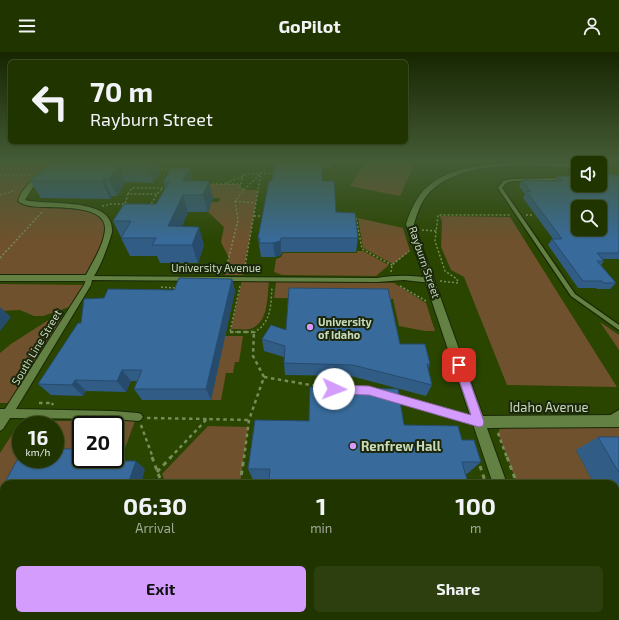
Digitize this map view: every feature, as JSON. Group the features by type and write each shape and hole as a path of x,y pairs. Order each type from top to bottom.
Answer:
{"street":[{"path":"27,190 21,196 21,201 28,204 80,207 95,210 106,218 109,227 105,242 89,278"},
{"name":"Rayburn Street","path":"430,190 416,206 410,224 499,480"},
{"name":"University Avenue","path":"0,278 243,277 377,280 392,278 431,281"},
{"name":"South Line Street","path":"0,426 5,413 88,285 89,278"},
{"path":"5,413 113,415 138,417"},
{"name":"Idaho Avenue","path":"479,422 619,421"}],"lane":[{"path":"501,190 573,295 619,328"},
{"path":"383,394 479,422"},
{"path":"606,421 619,414"}],"path":[{"path":"0,195 21,190"},
{"path":"121,210 131,190"},
{"path":"147,211 162,190"},
{"path":"224,278 238,220 235,201 244,190"},
{"path":"258,190 243,277 230,332 254,332 266,324 270,312 273,278"},
{"path":"128,194 158,194"},
{"path":"235,201 256,203"},
{"path":"100,206 125,204"},
{"path":"0,258 49,206"},
{"path":"431,281 458,283 457,279 445,271 435,242 438,214 533,215"},
{"path":"254,216 269,216"},
{"path":"348,217 356,217 362,249 392,265"},
{"path":"392,278 393,282 428,302"},
{"path":"254,332 252,351 255,363 264,378"},
{"path":"264,378 334,389"},
{"path":"241,480 249,420 264,378"},
{"path":"160,480 138,417 249,420"},
{"path":"157,472 207,419"},
{"path":"479,464 485,480"}],"shaded area":[{"path":"0,190 31,190 21,201 49,206 95,210 109,227 89,278 0,278"},
{"path":"198,190 258,190 243,275 225,275 229,258 221,242 224,227 208,212 211,202 219,202 220,198 199,198"},
{"path":"368,190 403,190 400,196"},
{"path":"440,216 510,217 617,387 507,385 464,277 451,270 441,247 442,222"},
{"path":"358,218 403,228 410,251 393,264 363,248"},
{"path":"357,251 363,251 389,265 376,276 282,275 274,272 276,259 281,257 283,253 357,253"},
{"path":"242,280 269,281 266,309 261,321 256,326 250,329 231,329"},
{"path":"276,282 394,283 426,303 435,331 425,331 399,326 393,299 274,298"},
{"path":"0,284 87,285 81,296 69,307 43,316 34,316 20,310 0,311"},
{"path":"67,318 15,403 0,403 0,353 11,344 50,319"},
{"path":"600,322 619,335 619,350"},
{"path":"225,336 243,336 239,362 235,362 233,373 226,373 221,400 211,400"},
{"path":"64,421 72,421 72,453 64,456"},
{"path":"124,421 135,421 124,451"},
{"path":"208,426 248,427 241,480 164,480 162,474"},
{"path":"507,426 619,426 619,447 576,450 592,480 516,480 498,433 500,428"},
{"path":"12,435 12,468 23,468 25,480 0,480 0,453"}],"building":[{"path":"165,190 205,190 203,195 183,195 168,226 199,227 192,245 152,245 156,238 121,238 131,221 113,221 124,204 156,204"},
{"path":"267,190 335,190 336,212 355,213 358,238 281,238 280,241 273,243 259,243 260,238 258,238"},
{"path":"529,190 571,190 571,192 607,192 607,190 619,190 619,253 597,253 604,261 597,261 616,283 583,281 552,239 562,239 526,191 531,192"},
{"path":"179,278 232,279 206,389 134,389 142,370 122,370 117,381 75,380 72,385 38,384 78,323 81,323 84,299 104,298 108,289 174,290"},
{"path":"289,288 388,289 400,344 425,344 430,364 427,364 432,385 353,365 284,363 285,346 262,339 271,325 286,330"},
{"name":"Renfrew Hall","path":"310,387 398,389 404,425 458,426 462,440 474,440 481,462 462,462 467,480 269,480 270,469 248,469 255,420 309,421"},
{"path":"598,437 619,437 619,473"},
{"path":"64,449 72,449 72,468 124,468 124,461 136,461 129,480 6,480 13,468 64,468"}],"place":[{"name":"University of Idaho","path":"310,327"},
{"name":"Renfrew Hall","path":"353,446"}],"route":[{"path":"334,389 369,390 479,422 459,365"}]}
